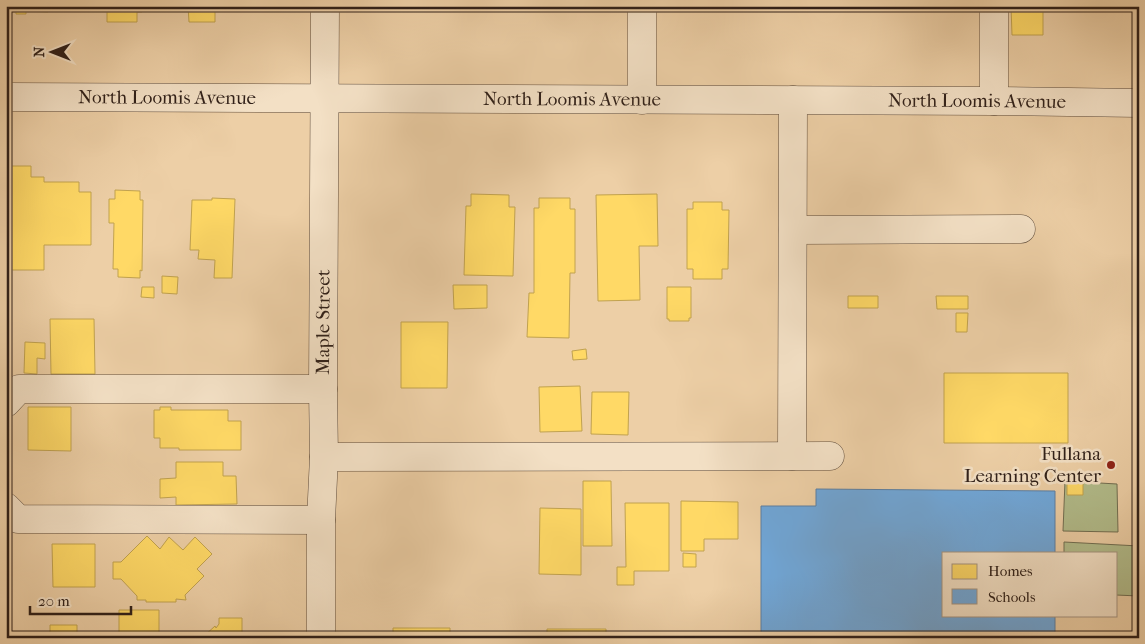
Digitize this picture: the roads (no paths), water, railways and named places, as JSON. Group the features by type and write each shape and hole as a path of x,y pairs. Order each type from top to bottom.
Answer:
{"street":[{"name":"Maple Street","path":"321,638 321,520 324,457 322,389 325,6"},
{"path":"642,6 642,100"},
{"path":"994,6 994,100"},
{"name":"North Loomis Avenue","path":"6,97 994,100 1139,103"},
{"path":"792,456 793,100"},
{"path":"793,230 1021,229"},
{"path":"6,402 19,389 322,389"},
{"path":"324,457 830,456"},
{"path":"6,506 18,519 321,520"}],"place":[{"name":"Fullana Learning Center","path":"1111,465"}]}
